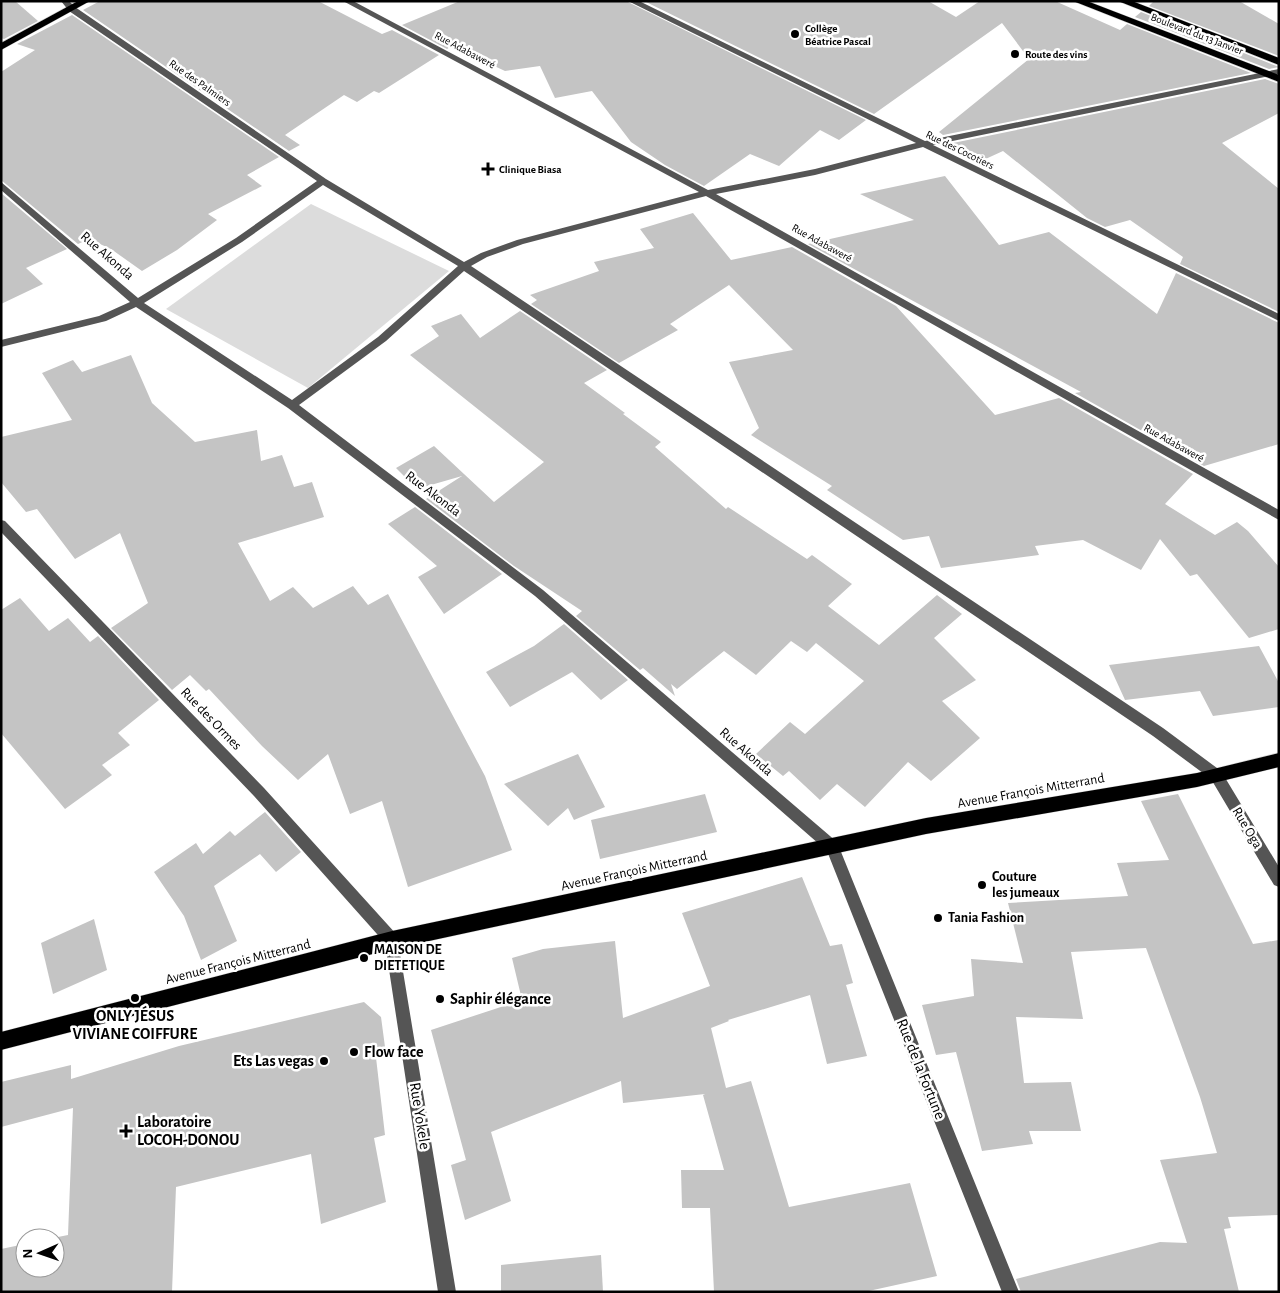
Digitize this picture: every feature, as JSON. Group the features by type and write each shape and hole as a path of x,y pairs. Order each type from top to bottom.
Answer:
{"highway":[{"path":"1,47 69,5 85,1"},
{"name":"Boulevard du 13 Janvier","path":"1078,1 1279,79"},
{"name":"Boulevard du 13 Janvier","path":"1123,1 1279,62"},
{"name":"Avenue François Mitterrand","path":"1,1041 392,940 926,826 1216,776 1279,760"}],"street":[{"name":"Rue Adabaweré","path":"347,1 707,193 1279,516"},
{"name":"Rue des Cocotiers","path":"632,1 1279,318"},
{"name":"Rue des Palmiers","path":"69,5 323,181 464,266 1158,732 1216,776"},
{"path":"292,405 382,339 464,266 484,255 520,242 707,193 815,172 924,144 1279,71"},
{"path":"1,344 102,319 137,303 239,240 323,181"},
{"name":"Rue Akonda","path":"1,185 137,303 292,405 539,593 832,847"},
{"name":"Rue des Ormes","path":"1,524 259,792 392,940"},
{"name":"Rue Oga","path":"1216,776 1279,880"},
{"name":"Rue de la Fortune","path":"832,847 1011,1292"},
{"name":"Rue Yokele","path":"392,940 447,1292"}],"shaded area":[{"path":"311,204 449,271 308,388 166,309"}],"building":[{"path":"1,1 15,1 38,21 4,39 1,38"},
{"path":"100,1 318,1 382,34 392,30 439,55 379,93 374,91 357,102 344,95 285,135 300,145 289,151 83,10"},
{"path":"460,1 626,1 866,120 839,140 820,130 779,166 750,154 704,186 665,165 631,142 592,91 555,98 540,66 505,71 452,46 447,49 402,25"},
{"path":"644,1 928,1 956,17 980,1 1055,1 1120,30 1127,24 1251,73 943,135 939,132 1029,59 1002,23 874,114"},
{"path":"1154,1 1239,1 1279,24 1279,56 1149,6"},
{"path":"1141,12 1279,67 1269,69 1135,17"},
{"path":"72,15 279,157 247,175 262,186 208,214 217,220 177,250 142,271 111,249 89,239 78,244 1,180 1,72 35,50 17,44"},
{"path":"1265,79 1279,84 1279,113 1222,143 1279,189 1279,312 1180,264 1183,257 1130,220 1105,227 1087,218 1003,151 979,162 953,143"},
{"path":"945,176 999,245 1049,232 1157,314 1176,273 1279,323 1279,444 1204,466 1075,393 1081,392 808,244 914,220 860,194"},
{"path":"1,193 67,249 26,268 43,284 1,304"},
{"path":"693,213 731,260 792,247 896,306 995,415 1059,398 1193,474 1165,504 1215,535 1237,522 1248,531 1279,567 1279,629 1249,638 1197,574 1190,576 1160,539 1141,570 1083,540 1035,546 1039,555 941,568 929,536 903,540 827,490 832,486 751,435 759,428 729,362 793,350 729,285 670,324 678,330 619,363 531,304 537,300 530,295 599,271 594,262 654,248 640,229"},
{"path":"520,311 607,370 584,383 661,442 655,447 726,509 728,507 807,559 812,555 852,584 828,606 879,645 937,595 962,614 934,638 976,680 942,701 980,738 931,781 908,762 865,807 837,784 820,800 789,771 783,776 756,754 790,722 805,734 864,681 816,643 807,652 791,641 756,675 724,651 677,689 671,684 675,696 643,668 640,670 576,616 582,611 514,566 426,499 462,476 417,489 396,468 434,446 494,502 544,462 410,355 439,336 431,326 461,314 480,338"},
{"path":"131,355 152,403 195,442 257,430 261,461 282,455 294,487 312,482 324,517 238,543 270,601 293,587 313,608 353,586 368,605 388,594 485,776 512,850 408,887 382,801 350,814 328,754 298,780 262,746 209,689 206,691 190,675 172,690 111,628 148,603 120,533 75,559 37,509 26,512 1,482 1,437 72,420 42,373 73,360 82,372"},
{"path":"415,507 502,574 444,614 418,577 437,566 388,524"},
{"path":"20,598 49,631 68,618 90,642 98,636 159,700 118,733 130,745 102,765 112,775 65,809 1,733 1,610"},
{"path":"564,624 628,680 601,700 572,672 510,707 486,672 534,646"},
{"path":"1259,646 1279,683 1279,707 1213,716 1200,691 1125,700 1109,665"},
{"path":"578,754 605,807 574,820 568,808 548,826 504,784"},
{"path":"705,794 717,832 600,859 591,820"},
{"path":"1178,794 1253,944 1279,940 1279,1215 1228,1217 1231,1228 1224,1229 1239,1292 1021,1292 1016,1279 1160,1242 1187,1243 1160,1160 1217,1153 1200,1097 1146,948 1071,952 1083,1019 1016,1017 1024,1083 1071,1082 1081,1131 1029,1131 1033,1144 982,1151 956,1052 936,1055 922,1005 974,996 971,959 1023,963 1008,903 1128,896 1117,863 1169,860 1141,801"},
{"path":"265,812 301,852 276,872 260,854 214,886 237,941 201,960 184,916 154,872 196,843 203,854 230,831 235,836"},
{"path":"802,877 830,946 842,944 853,983 846,985 867,1056 827,1064 810,995 728,1020 711,1028 726,1088 751,1081 789,1207 910,1183 937,1276 864,1292 714,1292 710,1208 682,1208 681,1170 724,1170 703,1095 705,1094 623,1103 621,1081 491,1132 511,1201 465,1220 451,1165 466,1160 431,1030 522,1000 512,958 543,949 615,941 623,1018 710,986 682,913"},
{"path":"94,919 107,970 53,994 41,943"},
{"path":"364,1002 381,1017 385,1047 375,1049 385,1135 374,1138 386,1202 321,1224 311,1154 176,1187 172,1292 1,1292 1,1249 15,1246 15,1278 65,1278 65,1236 68,1235 73,1108 1,1127 1,1082 71,1065 71,1079 179,1046"},
{"path":"601,1255 603,1292 501,1292 501,1265"}],"place":[{"name":"Collège Béatrice Pascal","path":"795,34"},
{"name":"Route des vins","path":"1015,54"},
{"name":"Clinique Biasa","path":"488,169"},
{"name":"Couture les jumeaux","path":"982,885"},
{"name":"Tania Fashion","path":"938,918"},
{"name":"MAISON DE DIETETIQUE","path":"364,958"},
{"name":"ONLY JÉSUS VIVIANE COIFFURE","path":"135,998"},
{"name":"Saphir élégance","path":"440,999"},
{"name":"Flow face","path":"354,1052"},
{"name":"Ets Las vegas","path":"324,1061"},
{"name":"Laboratoire LOCOH-DONOU","path":"126,1131"}]}
